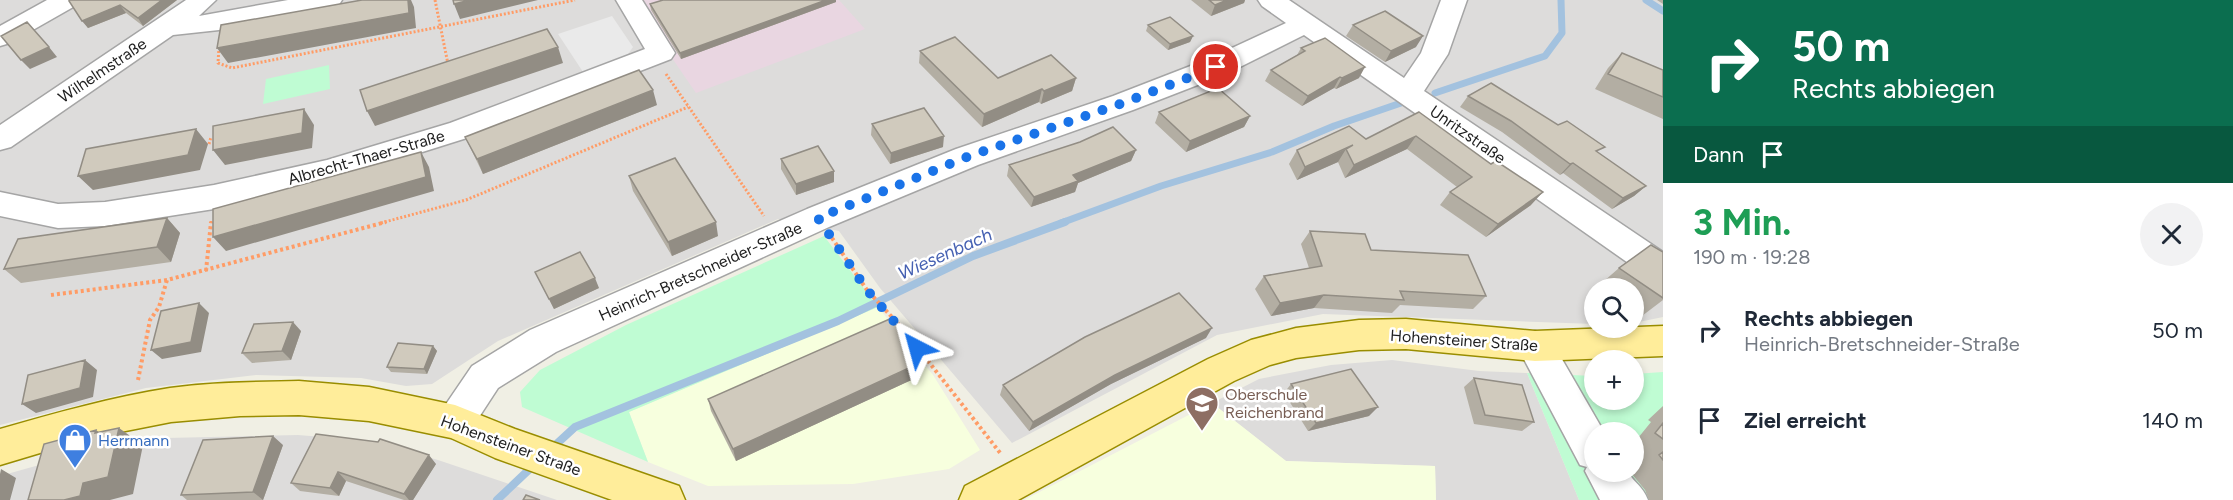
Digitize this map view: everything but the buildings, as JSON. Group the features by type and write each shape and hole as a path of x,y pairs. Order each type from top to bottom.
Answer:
{"main road":[{"name":"Hohensteiner Straße","path":"979,500 1221,370 1264,351 1296,343 1359,335 1406,334 1535,346 1663,341"},
{"name":"Hohensteiner Straße","path":"0,447 90,421 171,405 240,399 299,398 369,404 455,422 509,445 665,500"}],"street":[{"path":"0,37 66,0"},
{"path":"211,11 329,0"},
{"path":"629,0 663,63"},
{"name":"Unritzstraße","path":"1271,0 1663,269"},
{"path":"1408,93 1434,54 1454,0"},
{"name":"Wilhelmstraße","path":"0,139 167,27 211,11"},
{"name":"Heinrich-Bretschneider-Straße","path":"455,422 485,377 543,341 818,218 967,157 1123,103 1216,67 1306,24"},
{"name":"Albrecht-Thaer-Straße","path":"0,204 58,216 105,214 214,197 327,171 663,63"},
{"path":"1535,346 1584,434"},
{"path":"1612,482 1618,493 1628,500"}],"path":[{"path":"435,0 450,73"},
{"path":"211,11 218,63 232,68 575,0"},
{"path":"663,63 688,107 778,236"},
{"path":"51,295 166,280 206,271 466,200 688,107"},
{"path":"209,144 211,137"},
{"path":"206,271 214,197"},
{"path":"818,218 867,290 903,329 1020,478"},
{"path":"141,369 150,320 159,307 166,280"}],"shaded area":[{"path":"0,0 1663,0 1663,317 1644,321 1644,278 1584,278 1584,324 1323,314 1217,335 1012,443 880,288 839,231 778,219 498,341 432,384 406,386 361,378 256,375 146,388 0,425"},
{"path":"638,0 839,0 865,29 696,93 637,7"},
{"path":"612,16 633,47 626,57 583,72 558,34"},
{"path":"878,307 933,375 980,450 949,469 853,484 708,486 648,462 629,412"},
{"path":"1392,360 1479,371 1527,373 1579,500 1436,500 1435,466 1286,461 1212,403 1259,379 1331,365"},
{"name":"Oberschule Reichenbrand","path":"1212,403 1286,461 1435,466 1436,500 1024,500"},
{"path":"298,435 371,441 438,460 557,500 0,500 0,476 64,458 166,438"}],"green space":[{"path":"329,65 330,89 263,104 266,79"},
{"path":"824,236 878,307 629,412 648,462 522,407 520,392 540,370 626,325"},
{"path":"1663,372 1663,500 1579,500 1527,373 1584,376 1584,410 1644,410 1644,373"}],"waterway":[{"name":"Wiesenbach","path":"1435,93 1545,56 1562,33 1561,0"},
{"path":"1646,0 1663,11"},
{"name":"Wiesenbach","path":"1061,223 1161,186 1272,152 1334,126 1401,103"},
{"name":"Wiesenbach","path":"550,450 575,427 838,321 973,256 1065,222"},
{"name":"Wiesenbach","path":"497,500 535,464"}],"place":[{"name":"Oberschule Reichenbrand","path":"1202,432"},
{"name":"Herrmann","path":"75,469"}],"route":[{"path":"917,348 903,329 867,290 818,218 967,157 1123,103 1216,67"}]}
